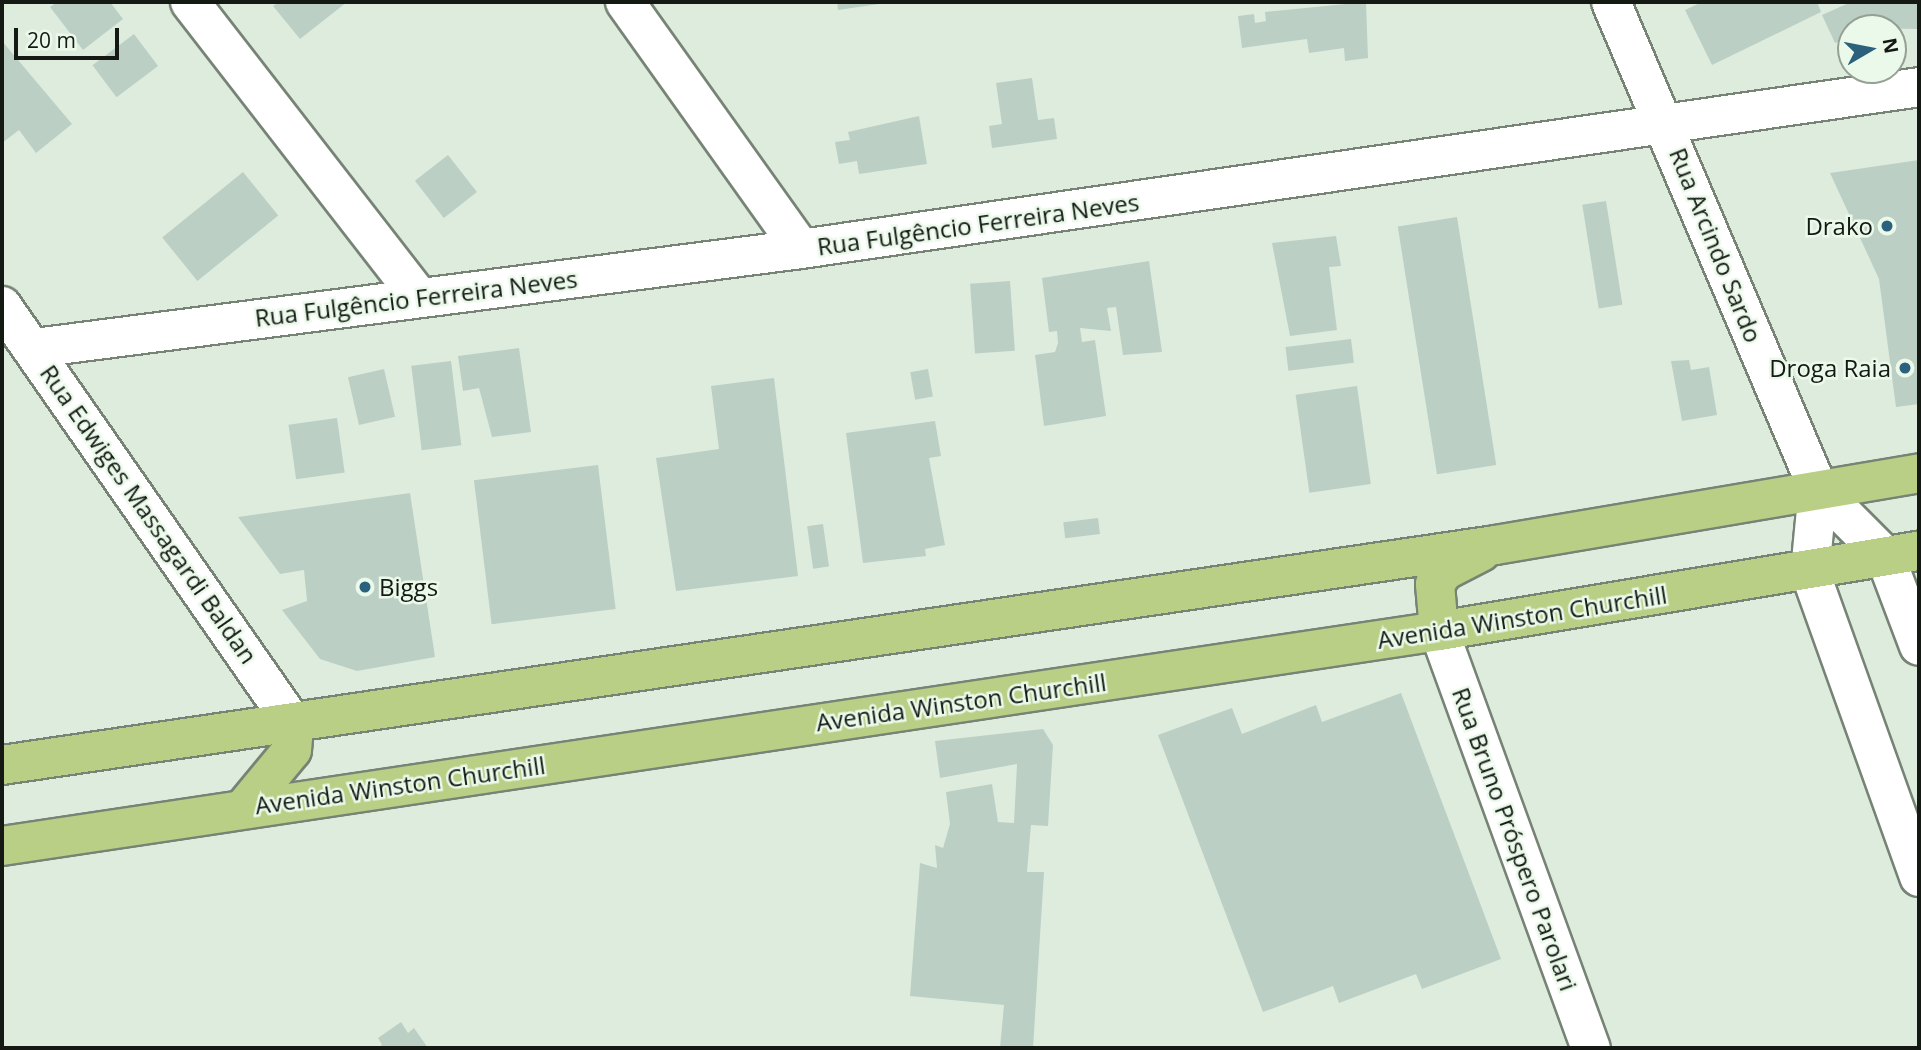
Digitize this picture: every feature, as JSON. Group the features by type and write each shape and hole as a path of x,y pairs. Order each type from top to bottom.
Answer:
{"main road":[{"path":"2,765 294,725 1495,545 1919,473"},
{"path":"1439,631 1440,578 1495,545"},
{"name":"Avenida Winston Churchill","path":"2,846 1439,631 1810,572 1902,554"},
{"path":"244,808 292,750 294,725"}],"street":[{"path":"190,2 419,297"},
{"path":"625,2 801,249"},
{"name":"Rua Arcindo Sardo","path":"1611,2 1668,126 1818,489"},
{"name":"Rua Fulgêncio Ferreira Neves","path":"35,348 801,249 1668,126 1919,87"},
{"name":"Rua Edwiges Massagardi Baldan","path":"2,306 35,348 294,725"},
{"path":"1818,489 1902,554 1919,646"},
{"path":"1818,489 1810,572 1919,877"},
{"name":"Rua Bruno Próspero Parolari","path":"1439,631 1591,1048"}],"building":[{"path":"57,2 110,2 123,19 83,50 50,7"},
{"path":"279,2 347,2 300,39 273,6"},
{"path":"837,2 885,2 886,3 838,10"},
{"path":"1366,2 1368,58 1345,61 1344,48 1309,53 1307,39 1242,48 1238,16 1254,14 1255,23 1266,21 1265,12"},
{"path":"1702,2 1817,2 1821,12 1712,65 1685,10"},
{"path":"1851,2 1919,2 1919,29 1907,29 1907,14 1837,14 1835,43 1822,15"},
{"path":"134,34 158,66 117,97 92,65"},
{"path":"2,41 72,124 36,153 19,130 2,143"},
{"path":"1032,78 1038,120 1054,118 1057,139 992,148 989,126 1002,124 996,83"},
{"path":"919,116 927,164 859,174 857,161 839,164 835,142 850,140 848,132"},
{"path":"448,155 477,192 444,218 415,181"},
{"name":"Drako","path":"1919,160 1919,404 1896,407 1879,279 1830,173"},
{"path":"243,172 278,216 197,281 162,237"},
{"path":"1606,201 1622,305 1599,308 1582,205"},
{"path":"1457,217 1496,465 1437,474 1398,226"},
{"path":"1336,236 1341,266 1329,267 1337,330 1290,336 1272,243"},
{"path":"1149,261 1162,352 1123,355 1116,307 1107,308 1111,331 1080,328 1082,342 1095,340 1106,416 1044,426 1035,355 1055,352 1058,343 1057,331 1049,332 1042,278"},
{"path":"1010,281 1015,351 975,354 970,284"},
{"path":"1351,339 1354,363 1288,371 1285,347"},
{"path":"519,348 531,432 492,437 479,388 463,391 458,356"},
{"path":"1689,360 1691,370 1709,367 1717,415 1682,421 1671,361"},
{"path":"451,361 461,445 422,450 411,366"},
{"path":"384,369 395,417 359,425 348,377"},
{"path":"928,369 933,397 915,400 910,372"},
{"path":"774,378 798,576 676,591 656,458 719,449 711,386"},
{"path":"1357,386 1371,484 1309,493 1296,395"},
{"path":"337,418 345,472 296,479 288,425"},
{"path":"935,421 941,456 929,458 945,545 925,549 926,556 863,563 846,433"},
{"path":"598,465 616,609 492,624 474,480"},
{"name":"Biggs","path":"410,493 435,657 357,671 320,659 282,610 307,601 304,570 280,574 238,517"},
{"path":"1098,518 1100,534 1065,538 1063,522"},
{"path":"823,524 829,567 813,569 807,526"},
{"path":"1401,693 1501,959 1422,989 1416,974 1339,1003 1333,986 1263,1012 1158,735 1232,708 1242,734 1316,705 1322,722"},
{"path":"1043,729 1053,745 1048,826 1031,825 1027,872 1044,872 1033,1048 1000,1048 1004,1005 910,996 920,863 937,868 935,845 943,848 950,824 946,792 992,784 998,822 1014,823 1017,764 940,778 935,741"},
{"path":"401,1022 408,1033 414,1028 428,1048 377,1048 382,1045 378,1038"}],"place":[{"name":"Drako","path":"1887,226"},
{"name":"Droga Raia","path":"1905,368"},
{"name":"Biggs","path":"365,587"}]}
